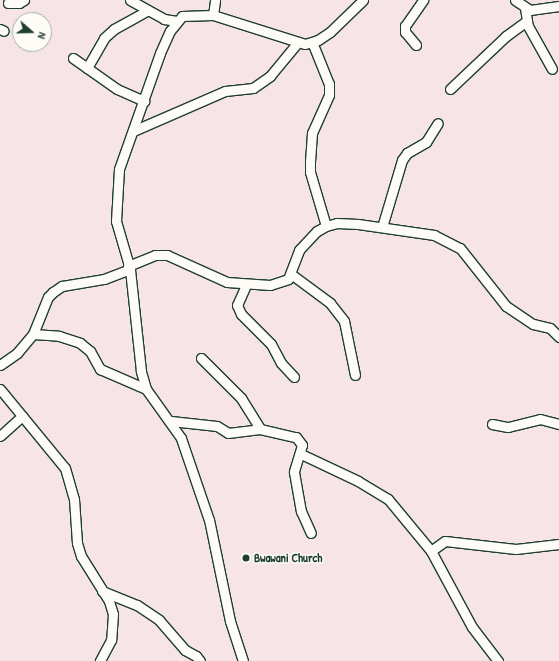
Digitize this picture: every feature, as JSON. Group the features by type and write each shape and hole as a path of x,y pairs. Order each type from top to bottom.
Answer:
{"street":[{"path":"8,3 19,3 24,0"},
{"path":"130,0 147,11 164,19 177,20 188,14 213,15 298,42 312,42 330,32 363,0"},
{"path":"213,15 215,0"},
{"path":"416,45 406,32 405,26 423,0"},
{"path":"515,0 525,8 538,10 559,6"},
{"path":"525,8 527,21 552,69"},
{"path":"87,68 104,38 114,29 147,11"},
{"path":"177,20 160,53 119,168 116,221 129,268 141,371 146,389 171,421 181,438 209,520 230,621 243,661"},
{"path":"450,89 506,36 527,21"},
{"path":"133,131 225,91 253,88 270,76 298,42"},
{"path":"312,42 329,84 329,95 312,133 310,161 310,172 326,226"},
{"path":"73,58 117,89 144,101"},
{"path":"382,227 402,160 407,153 426,142 438,123"},
{"path":"0,365 17,354 33,334 48,297 62,286 104,279 156,255 168,255 227,282 246,285 283,283 291,274 299,250 316,231 337,223 382,227 434,235 454,244 471,260 506,306 533,324 550,328 559,337"},
{"path":"291,274 324,298 344,321 355,375"},
{"path":"246,285 237,305 242,314 271,344 281,363 294,377"},
{"path":"33,334 59,336 80,344 90,351 100,369 146,389"},
{"path":"200,358 241,398 260,429"},
{"path":"0,389 65,468 74,499 77,543 80,556 102,591 113,614 111,640 100,661"},
{"path":"0,436 22,416"},
{"path":"492,424 508,427 540,419 559,424"},
{"path":"171,421 196,425 217,426 228,433 260,429 296,437 302,445 301,454 294,472 301,511 311,533"},
{"path":"181,438 196,425"},
{"path":"301,454 358,481 388,499 431,551 472,627 498,661"},
{"path":"431,551 445,541 516,549 559,544"},
{"path":"102,591 137,605 159,620 185,650 200,661"}],"place":[{"name":"Bwawani Church","path":"246,558"}]}
